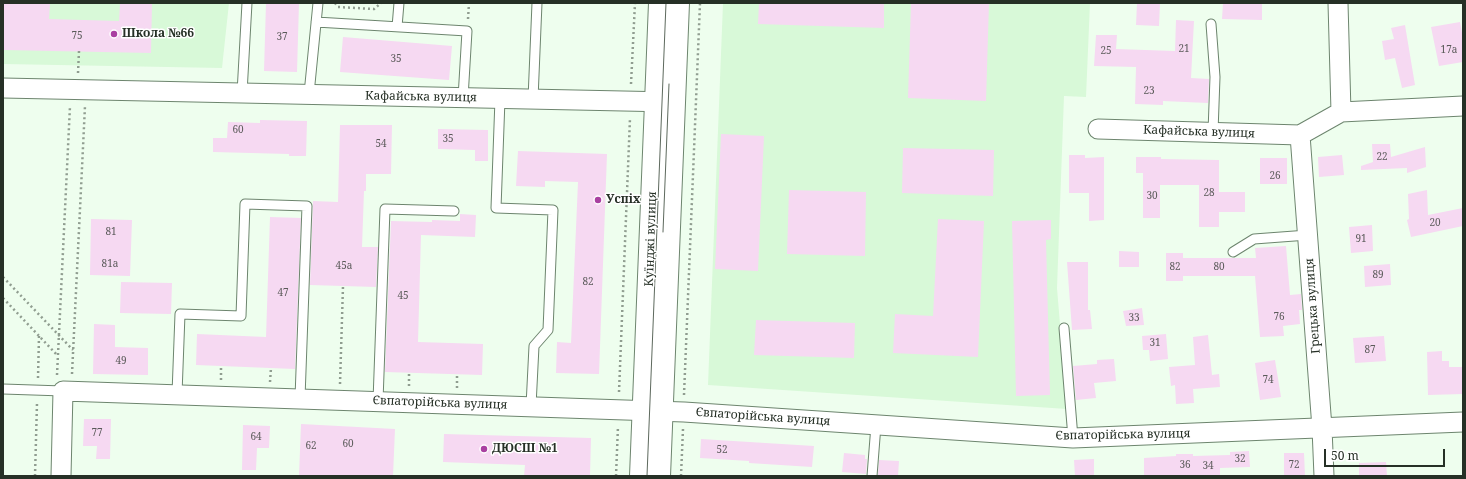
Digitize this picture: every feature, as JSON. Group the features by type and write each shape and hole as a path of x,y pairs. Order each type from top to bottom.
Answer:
{"main road":[{"name":"Куїнджі вулиця","path":"659,476 653,410 665,102 660,3"},
{"name":"Куїнджі вулиця","path":"665,102 678,3"},
{"name":"Куїнджі вулиця","path":"641,476 653,410"}],"street":[{"path":"1338,3 1341,112"},
{"path":"3,88 78,90"},
{"name":"Кафайська вулиця","path":"78,90 665,102"},
{"path":"1300,135 1341,112 1463,106"},
{"name":"Кафайська вулиця","path":"1098,129 1300,135"},
{"name":"Грецька вулиця","path":"1300,135 1322,428 1324,476"},
{"path":"61,476 63,391"},
{"name":"Євпаторійська вулиця","path":"63,391 653,410 1073,438 1463,422"}],"lane":[{"path":"242,93 247,3"},
{"path":"310,94 318,3"},
{"path":"397,27 399,3"},
{"path":"534,99 537,3"},
{"path":"316,22 467,32 463,98"},
{"path":"1211,24 1215,77 1213,132"},
{"path":"500,98 496,208 553,210 548,330 534,346 531,406"},
{"path":"177,394 180,314 241,316 245,204 253,204 307,206 300,398"},
{"path":"378,401 385,209 454,211"},
{"path":"1233,252 1254,239 1308,235"},
{"path":"1064,328 1073,438"},
{"path":"3,389 63,391"},
{"path":"872,476 876,424"}],"path":[{"path":"335,3 338,6 374,9 381,3"},
{"path":"631,84 635,3"},
{"path":"684,395 700,3"},
{"path":"63,391 58,356 59,335 78,90"},
{"path":"63,391 73,350 78,90"},
{"path":"619,392 630,117"},
{"path":"3,277 73,350"},
{"path":"339,400 343,286"},
{"path":"3,298 58,356"},
{"path":"35,476 39,336"},
{"path":"616,476 618,425"},
{"path":"681,476 683,428"}],"shaded area":[{"name":"Школа №66","path":"3,3 229,3 222,68 3,64"},
{"path":"723,3 1090,3 1086,97 1064,96 1057,288 1067,409 708,385"}],"building":[{"path":"3,3 50,3 49,19 119,21 120,3 152,3 151,53 3,50"},
{"path":"266,3 299,3 297,72 264,71"},
{"path":"759,3 884,3 884,28 758,24"},
{"path":"911,3 989,3 986,101 908,98"},
{"path":"1137,3 1160,3 1159,26 1136,25"},
{"path":"1223,3 1262,3 1262,20 1222,19"},
{"path":"1176,20 1194,21 1191,78 1209,79 1208,103 1163,101 1163,105 1135,104 1136,67 1094,66 1096,35 1117,35 1116,49 1175,51"},
{"path":"1460,22 1463,38 1463,62 1439,66 1431,27"},
{"path":"1405,25 1415,85 1402,88 1395,58 1385,60 1382,41 1394,39 1391,28"},
{"path":"343,37 452,46 449,80 340,72"},
{"path":"260,120 307,121 306,156 289,156 289,154 213,152 213,138 227,138 228,122 260,123"},
{"path":"340,125 392,125 391,174 366,174 366,191 364,191 362,247 378,247 376,287 310,285 313,201 338,202"},
{"path":"438,129 488,130 488,161 475,161 475,150 438,149"},
{"path":"721,134 764,136 758,271 715,269"},
{"path":"1372,144 1390,144 1391,157 1425,147 1426,167 1407,173 1407,168 1361,170 1361,166 1373,162"},
{"path":"903,148 994,150 993,196 902,193"},
{"path":"518,151 607,154 599,374 556,373 557,342 571,343 578,182 545,181 545,187 516,186"},
{"path":"1069,155 1085,155 1085,158 1104,157 1104,220 1089,221 1089,193 1069,193"},
{"path":"1342,155 1344,175 1319,177 1318,157"},
{"path":"1136,157 1219,160 1219,192 1245,192 1245,212 1219,212 1219,227 1199,227 1199,185 1160,185 1160,218 1143,218 1143,173 1136,173"},
{"path":"1260,158 1287,158 1287,184 1260,184"},
{"path":"789,190 866,192 865,256 787,254"},
{"path":"1427,190 1428,215 1463,208 1463,226 1411,237 1407,220 1409,219 1408,194"},
{"path":"460,214 476,215 475,237 421,235 418,342 483,344 482,375 385,372 391,221 460,221"},
{"path":"270,217 301,218 295,369 196,365 197,334 266,337"},
{"path":"91,219 132,220 130,276 90,275"},
{"path":"938,219 984,221 978,357 893,353 895,314 933,316"},
{"path":"1051,220 1051,239 1046,240 1050,395 1016,396 1012,221"},
{"path":"1372,225 1373,251 1351,253 1349,227"},
{"path":"1286,246 1290,295 1301,294 1302,310 1299,310 1300,324 1283,326 1284,336 1260,337 1255,276 1183,276 1183,281 1166,281 1166,253 1183,253 1183,258 1256,258 1255,248"},
{"path":"1119,251 1139,252 1139,267 1119,267"},
{"path":"1067,262 1088,262 1088,310 1090,310 1092,329 1072,330"},
{"path":"1390,264 1391,285 1365,287 1364,266"},
{"path":"121,282 172,283 171,314 120,313"},
{"path":"1142,308 1144,325 1126,326 1123,311"},
{"path":"756,320 855,323 854,358 754,355"},
{"path":"94,324 115,325 115,347 148,348 148,375 93,374"},
{"path":"1166,334 1168,359 1150,361 1149,350 1143,350 1142,336"},
{"path":"1208,335 1212,375 1219,374 1220,387 1193,389 1194,403 1176,404 1175,385 1171,386 1169,367 1195,365 1193,337"},
{"path":"1384,336 1386,361 1355,363 1353,338"},
{"path":"1442,351 1442,361 1449,361 1449,367 1463,367 1463,394 1428,395 1427,352"},
{"path":"1114,359 1116,381 1094,383 1096,398 1076,400 1073,366 1097,364 1097,360"},
{"path":"1275,360 1281,397 1260,400 1255,363"},
{"path":"84,419 111,419 110,459 96,459 97,446 83,446"},
{"path":"301,424 395,429 393,476 299,476"},
{"path":"243,425 270,426 269,448 257,448 256,470 242,470"},
{"path":"444,434 591,438 590,476 524,476 525,465 443,462"},
{"path":"701,439 814,446 812,467 700,458"},
{"path":"1249,451 1250,467 1220,468 1220,476 1144,476 1144,458 1176,456 1176,454 1193,454 1193,456 1230,455 1230,452"},
{"path":"844,453 865,455 865,459 867,459 866,474 842,472"},
{"path":"1284,453 1304,453 1305,476 1284,476"},
{"path":"1094,459 1094,476 1075,476 1074,460"},
{"path":"879,460 899,461 898,476 878,475"},
{"path":"1386,462 1387,476 1359,476 1359,463"}],"tram line":[{"path":"647,476 666,3"},
{"path":"663,232 669,84"}],"place":[{"name":"Школа №66","path":"114,34"},
{"name":"Успіх","path":"598,200"},
{"name":"ДЮСШ №1","path":"484,449"}]}
